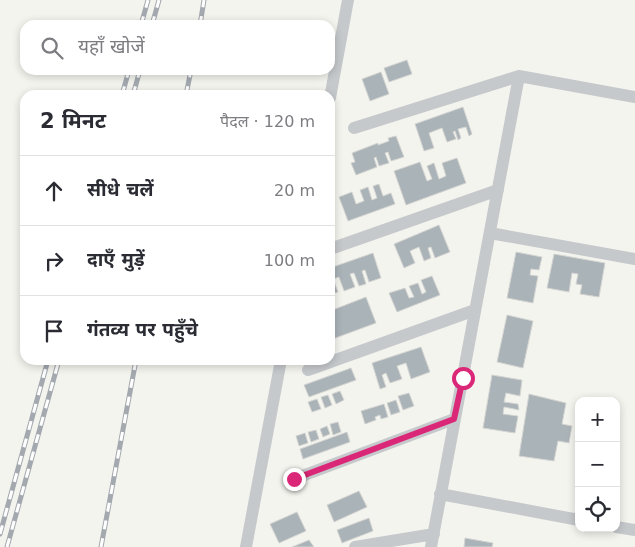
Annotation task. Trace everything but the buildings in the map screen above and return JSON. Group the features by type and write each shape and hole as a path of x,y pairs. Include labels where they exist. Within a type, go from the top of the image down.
{"street":[{"path":"335,71 348,0"},
{"path":"331,90 334,75"},
{"path":"354,128 519,76 635,97"},
{"path":"431,547 519,76"},
{"path":"335,247 498,190"},
{"path":"490,233 635,259"},
{"path":"335,360 475,310"},
{"path":"246,547 280,365"},
{"path":"308,370 322,365"},
{"path":"294,479 454,419"},
{"path":"440,494 575,519"},
{"path":"620,527 635,530"},
{"path":"356,547 434,534"}],"railway":[{"path":"142,20 148,0"},
{"path":"153,20 159,0"},
{"path":"201,20 204,0"},
{"path":"123,90 128,75"},
{"path":"134,90 139,75"},
{"path":"187,90 190,75"},
{"path":"0,534 47,365"},
{"path":"7,547 58,365"},
{"path":"101,547 135,365"}],"route":[{"path":"294,479 454,419 463,378"}]}
